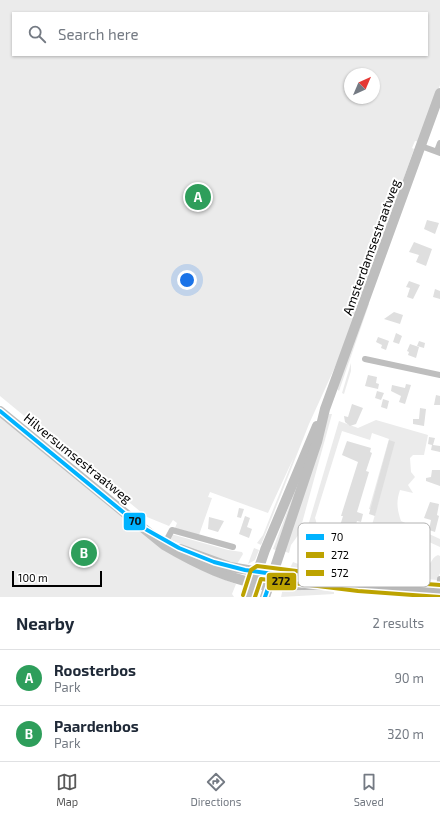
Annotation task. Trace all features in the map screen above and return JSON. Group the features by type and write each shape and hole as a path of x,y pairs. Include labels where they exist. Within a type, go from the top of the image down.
{"main road":[{"name":"Amsterdamsestraatweg","path":"265,597 317,442 325,409 440,94"},
{"name":"Amsterdamsestraatweg","path":"249,597 257,572 310,439 325,409"},
{"name":"Hilversumsestraatweg","path":"0,410 140,526 192,562 253,584 269,586"},
{"name":"Hilversumsestraatweg","path":"165,543 214,562 257,572 273,574"},
{"path":"273,574 298,577"},
{"path":"269,586 298,586"},
{"path":"394,587 439,591"}],"street":[{"path":"421,146 438,152 440,143"},
{"path":"365,360 440,375"},
{"path":"165,543 172,530 233,547"},
{"path":"439,591 440,579"}],"shaded area":[{"path":"0,0 440,0 440,85 420,142 415,141 412,148 414,149 345,345 309,424 261,545 257,543 263,535 294,457 268,513 210,492 208,497 212,498 199,535 175,528 177,523 173,520 169,526 147,517 0,396"},
{"path":"368,303 369,304 339,391 337,389"},
{"path":"351,363 351,371 344,394 342,393"},
{"path":"329,414 332,414 302,523 298,523 298,535 291,545 289,553 283,551"},
{"path":"0,415 148,535 215,576 236,584 232,594 234,597 0,597"},
{"path":"376,420 428,435 424,455 413,455 410,458 411,472 415,477 408,485 413,493 400,490 398,509 401,521 405,523 373,523 376,511 369,509 389,439 372,433 370,440 342,431 315,518 317,523 309,523 339,421 358,428"},
{"path":"302,472 278,551 273,549"},
{"path":"171,534 228,550 242,552 243,554 237,564 206,555 171,540 169,539"},
{"path":"430,534 440,539 440,547 430,542"},
{"path":"254,548 259,550 255,560 248,564"},
{"path":"438,555 440,556 440,573 437,580 430,579 430,563 434,557"},
{"path":"293,562 298,564 298,573 288,572"},
{"path":"283,588 308,588 334,592 334,594 281,597"}],"building":[{"path":"427,220 439,223 435,234 424,229"},
{"path":"414,242 432,249 426,266 416,262 419,255 409,252"},
{"path":"409,281 420,285 413,299 407,297 410,288 406,287"},
{"path":"435,289 440,291 440,299 433,297"},
{"path":"394,312 403,315 400,324 384,319"},
{"path":"396,333 402,336 399,344 393,342"},
{"path":"378,337 389,341 386,350 381,348 382,345 376,342"},
{"path":"419,341 425,343 424,348 417,346"},
{"path":"410,344 419,347 416,358 408,355 409,352 407,351"},
{"path":"368,375 377,377 376,383 379,384 378,389 365,386"},
{"path":"406,384 411,385 405,404 399,402 401,396 391,391 392,385 405,388"},
{"path":"377,391 384,393 381,400 375,398"},
{"path":"436,395 440,396 440,405 434,405"},
{"path":"383,399 389,401 387,409 381,407"},
{"path":"352,404 363,408 356,424 350,426 345,422 344,416 348,417"},
{"path":"420,408 426,409 424,426 413,424 413,419 419,419"},
{"path":"429,437 435,438 433,445 440,446 440,452 431,450 432,445 428,444"},
{"path":"389,440 395,442 375,516 369,514"},
{"path":"347,441 371,448 370,452 372,453 366,471 369,472 357,512 363,514 361,522 341,523 343,516 341,516 358,462 342,455"},
{"path":"432,470 440,470 440,486 426,481 426,478 431,477"},
{"path":"430,502 439,504 437,515 439,516 435,532 430,530 431,520 424,518"},
{"path":"239,508 244,509 241,518 237,517"},
{"path":"245,516 250,518 247,527 252,529 249,538 239,534"},
{"path":"209,517 224,521 218,532 208,529"}],"transit line":[{"name":"70","path":"0,411 140,526 179,548 214,562 245,570 273,574 265,597"},
{"name":"572","path":"243,595 251,570 257,566 298,571"},
{"name":"272","path":"255,597 261,579 298,584"},
{"name":"572","path":"430,584 440,585"},
{"name":"272","path":"326,587 440,597"}],"place":[{"name":"Roosterbos","path":"198,197"},
{"name":"Paardenbos","path":"84,553"}]}
